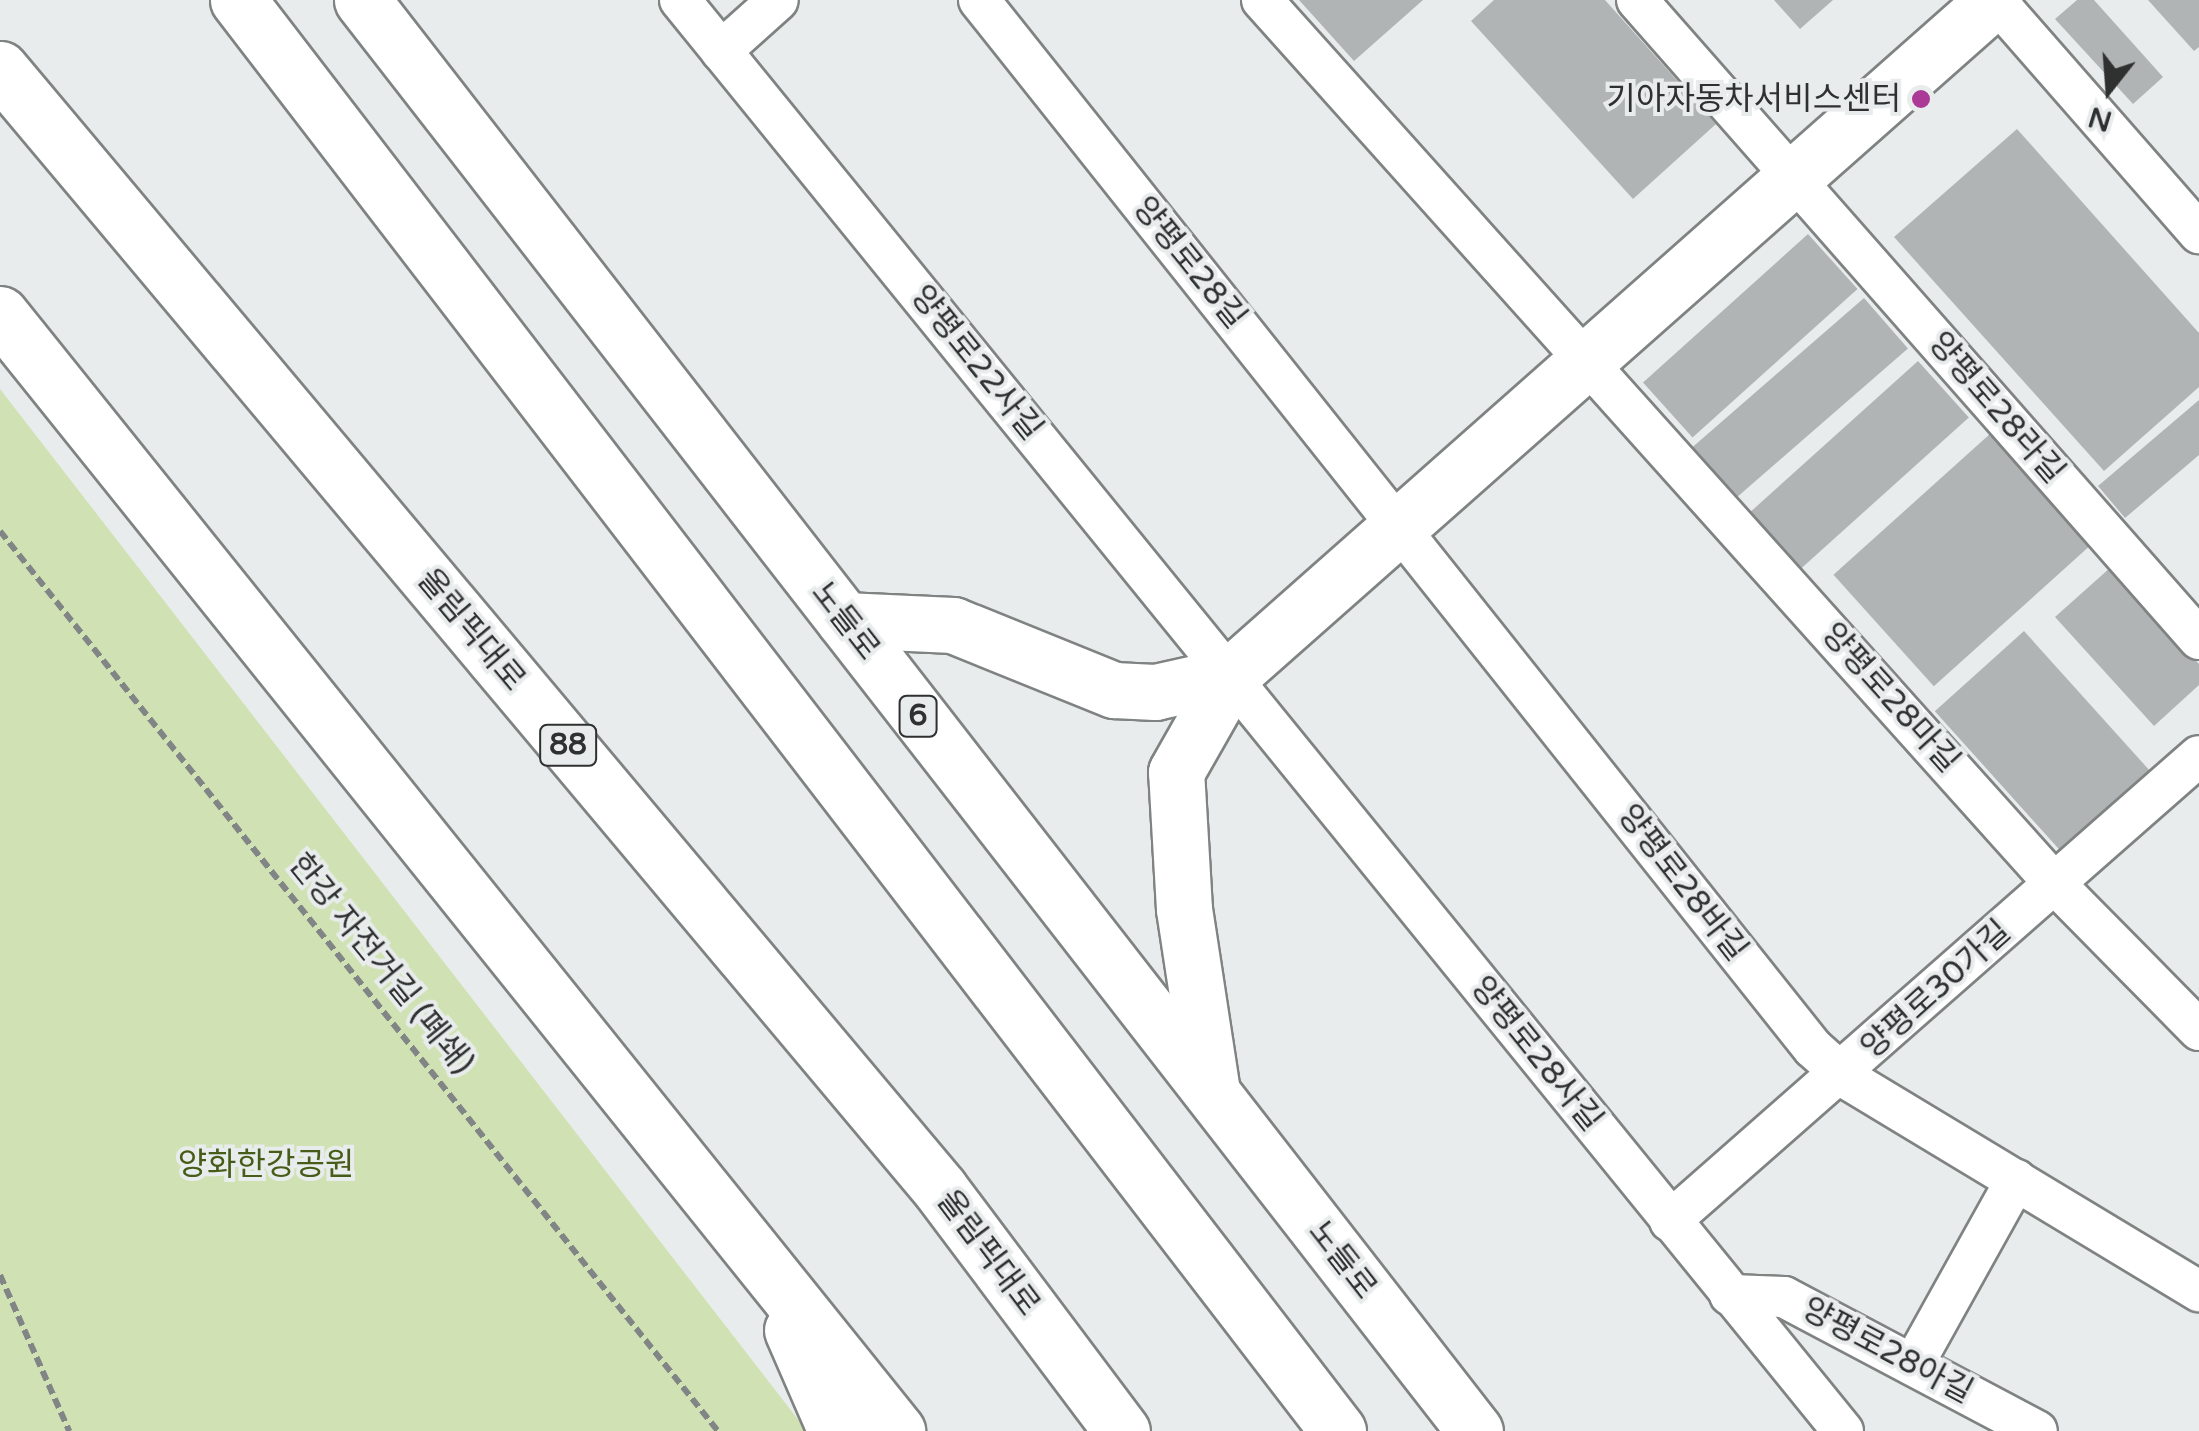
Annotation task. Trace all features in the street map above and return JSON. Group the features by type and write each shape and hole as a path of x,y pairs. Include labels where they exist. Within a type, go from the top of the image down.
{"main road":[{"path":"238,0 1338,1431"},
{"name":"노들로","path":"362,0 1475,1431"},
{"path":"1213,1094 1184,908 1176,772 1231,675 1994,0"},
{"name":"올림픽대로","path":"0,69 940,1189 1122,1431"},
{"path":"0,314 897,1431"},
{"path":"844,620 953,625 1114,690 1156,692 1231,675"},
{"path":"763,1264 836,1431"},
{"path":"1228,1288 1303,1431"}],"street":[{"name":"양평로22사길","path":"680,0 1231,675"},
{"path":"721,51 778,0"},
{"name":"양평로28길","path":"979,0 1400,527"},
{"path":"1262,0 1589,358"},
{"name":"양평로28라길","path":"1637,0 2199,638"},
{"path":"1994,0 2199,233"},
{"name":"양평로28마길","path":"1589,358 2055,884 2199,1030"},
{"name":"양평로28바길","path":"1400,527 1842,1074 2199,1291"},
{"name":"양평로28사길","path":"1231,675 1842,1431"},
{"name":"양평로30가길","path":"1670,1221 1842,1074 2199,756"},
{"path":"1913,1365 2016,1180"},
{"name":"양평로28아길","path":"1730,1295 1784,1297 2037,1431"}],"path":[{"name":"한강 자전거길 (폐쇄)","path":"0,531 718,1431"},
{"path":"0,1275 69,1431"}],"green space":[{"name":"양화한강공원","path":"0,389 807,1431 0,1431"}],"building":[{"path":"1299,0 1423,0 1354,61"},
{"path":"1494,0 1605,0 1716,124 1633,199 1471,21"},
{"path":"1774,0 1833,0 1800,29"},
{"path":"2077,0 2094,0 2163,77 2133,104 2055,19"},
{"path":"2148,0 2199,0 2199,47 2194,51"},
{"path":"2017,129 2199,333 2199,387 2104,471 1894,237"},
{"path":"1808,234 1858,289 1693,438 1643,383"},
{"path":"1864,298 1908,349 1733,501 1689,450"},
{"path":"1918,361 1969,417 1802,568 1751,512"},
{"path":"2199,400 2199,455 2125,518 2098,486"},
{"path":"1991,433 2091,544 1934,686 1833,575"},
{"path":"2111,567 2199,664 2199,685 2154,726 2055,617"},
{"path":"2024,631 2152,773 2063,853 1935,711"}],"place":[{"name":"기아자동차서비스센터","path":"1921,99"}]}
